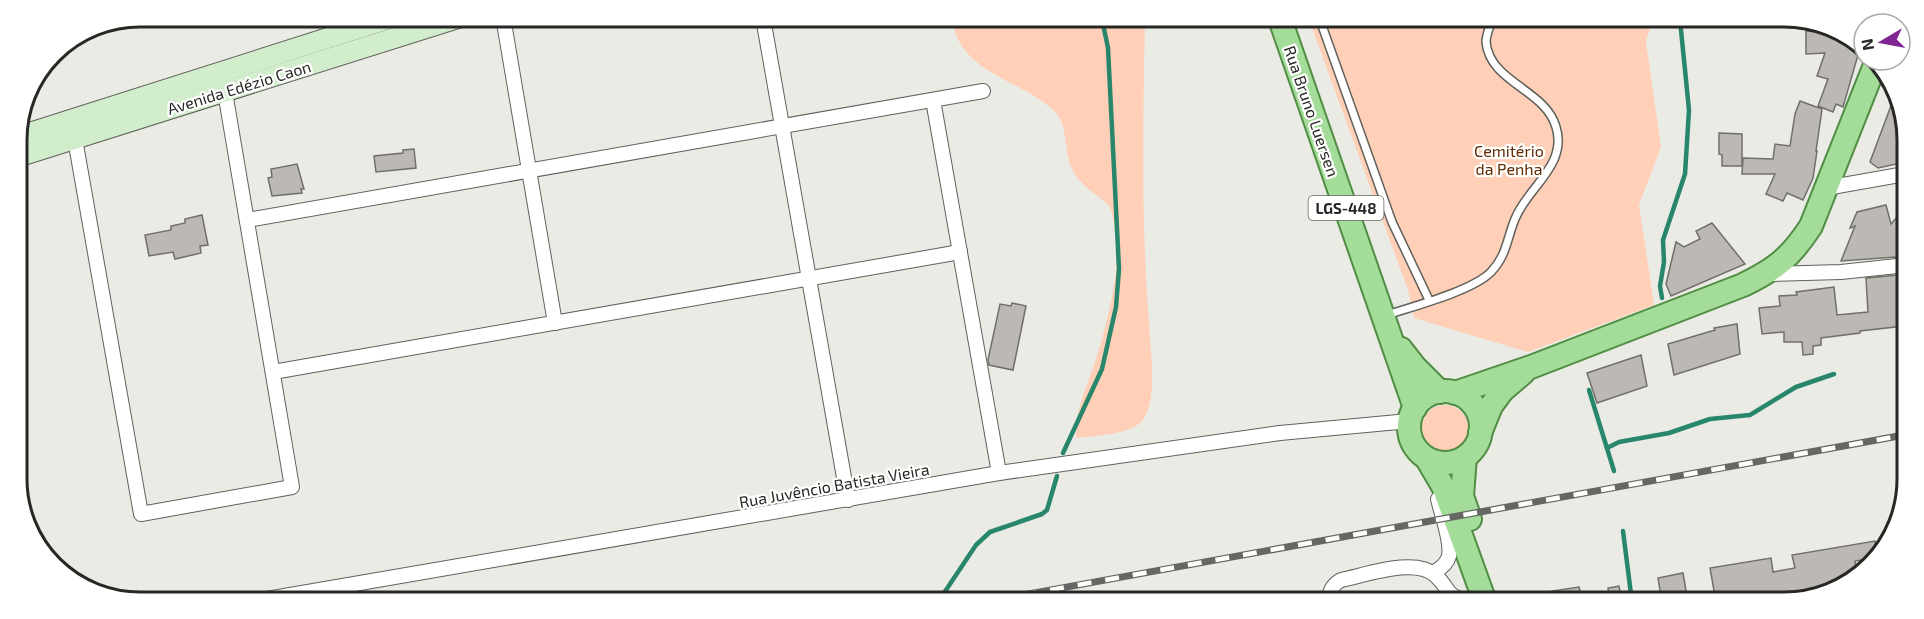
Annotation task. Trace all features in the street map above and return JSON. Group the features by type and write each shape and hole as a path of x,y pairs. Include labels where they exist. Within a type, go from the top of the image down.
{"main road":[{"name":"Avenida Edézio Caon","path":"27,134 363,27"},
{"name":"Avenida Edézio Caon","path":"27,154 225,92 411,27"},
{"name":"Rua Bruno Luersen","path":"1283,27 1392,339 1412,414"},
{"path":"1481,592 1444,488 1427,459 1412,443 1409,432 1412,414 1421,400 1531,366 1767,274 1786,260 1811,226 1872,72"},
{"name":"Rua Bruno Luersen","path":"1392,339 1415,367 1447,392"},
{"path":"1427,459 1446,464 1465,457 1472,451 1491,406 1502,391 1531,366"},
{"path":"1447,392 1472,404 1480,423 1480,433"},
{"path":"1465,457 1462,484 1464,506 1498,592"}],"street":[{"path":"505,27 555,323"},
{"path":"766,27 848,500"},
{"path":"247,220 983,91"},
{"path":"75,139 141,514 292,487 225,92"},
{"path":"933,100 999,473"},
{"path":"1826,188 1897,175"},
{"path":"273,372 960,252"},
{"path":"1767,274 1841,272 1897,266"},
{"name":"Rua Juvêncio Batista Vieira","path":"308,592 999,473 1412,414"},
{"path":"1427,459 1444,525 1449,556 1444,566 1433,573"},
{"path":"1330,592 1334,584 1341,580 1407,566 1422,567 1433,573 1449,592"}],"lane":[{"path":"1322,27 1392,222 1429,300"},
{"path":"1384,316 1472,285 1491,272 1508,247 1515,217 1550,167 1559,144 1556,126 1545,106 1505,75 1490,60 1486,40 1490,27"}],"green space":[{"path":"954,27 1145,27 1144,210 1152,390 1147,414 1141,422 1128,430 1076,438 1079,410 1103,337 1115,280 1117,245 1110,209 1079,180 1072,169 1060,118 1056,113 1042,101 980,65 967,53 957,38"},
{"name":"Cemitério da Penha","path":"1312,27 1650,27 1646,42 1661,147 1639,205 1654,305 1528,352 1414,318 1408,290"},
{"path":"1445,405 1461,412 1468,428 1461,444 1445,451 1429,444 1422,428 1429,412"}],"building":[{"path":"1806,31 1827,36 1852,49 1853,72 1843,107 1836,104 1833,112 1818,106 1828,79 1817,76 1825,53 1806,54"},
{"path":"1800,101 1822,109 1813,178 1803,200 1787,193 1783,201 1766,194 1775,174 1742,174 1743,158 1773,159 1775,144 1790,146 1795,114"},
{"path":"1891,105 1897,133 1897,164 1878,168 1870,162"},
{"path":"1719,133 1742,134 1742,166 1722,166 1722,155 1719,154"},
{"path":"414,149 416,168 376,172 374,156 403,153 403,150"},
{"path":"297,164 304,189 301,189 302,193 272,196 268,178 272,177 271,169"},
{"path":"1886,205 1891,224 1897,217 1897,258 1841,261 1855,226 1850,228 1857,212"},
{"path":"202,215 208,245 200,246 201,253 175,259 173,252 149,256 145,235 171,230 171,226 185,223 185,219"},
{"path":"1712,223 1745,264 1671,296 1666,284 1676,242 1684,247 1700,239 1696,231"},
{"path":"1897,275 1897,327 1821,338 1821,345 1813,346 1813,354 1803,355 1802,342 1784,342 1784,332 1762,334 1759,308 1780,306 1779,296 1797,295 1796,292 1834,287 1837,315 1868,312 1866,278"},
{"path":"1012,303 1026,306 1013,370 989,365 988,360 1000,304 1011,306"},
{"path":"1737,324 1740,354 1674,375 1668,344 1715,330 1714,328"},
{"path":"1641,355 1647,386 1597,403 1587,373"},
{"path":"1875,541 1876,545 1864,560 1855,561 1856,566 1853,569 1820,586 1791,592 1714,592 1710,568 1771,558 1773,572 1795,568 1792,555"},
{"path":"1683,573 1686,592 1660,592 1658,578"},
{"path":"1619,586 1620,592 1609,592 1608,588"},
{"path":"1579,587 1580,592 1552,592"}],"waterway":[{"path":"1063,453 1102,369 1116,307 1119,269 1108,48 1104,27"},
{"path":"1662,298 1660,286 1664,262 1663,240 1685,174 1689,110 1681,27"},
{"path":"1607,448 1619,442 1669,433 1710,419 1750,415 1796,387 1834,374"},
{"path":"1589,390 1614,471"},
{"path":"945,592 976,545 990,532 1042,514 1047,510 1057,476"},
{"path":"1623,531 1631,592"}],"railway":[{"path":"1039,592 1897,436"}]}
